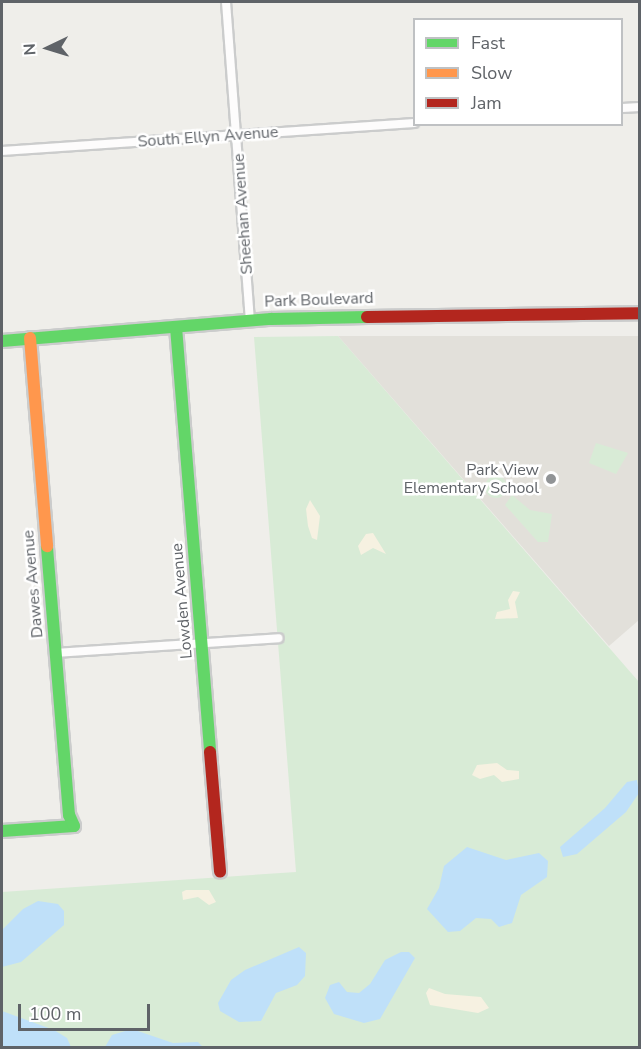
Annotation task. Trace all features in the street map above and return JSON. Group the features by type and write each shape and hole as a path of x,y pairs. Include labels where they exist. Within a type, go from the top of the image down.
{"street":[{"name":"Sheehan Avenue","path":"226,2 250,320"},
{"path":"623,108 639,107"},
{"name":"South Ellyn Avenue","path":"2,151 413,123"},
{"name":"Park Boulevard","path":"2,341 250,320 383,314 639,313"},
{"name":"Lowden Avenue","path":"176,327 220,872"},
{"name":"Dawes Avenue","path":"2,831 74,826 69,815 30,339"},
{"path":"55,653 278,638"}],"shaded area":[{"name":"Park View Elementary School","path":"338,336 639,336 639,620 609,646"}],"green space":[{"path":"338,336 639,682 639,1047 2,1048 2,892 296,872 254,337"},
{"path":"596,443 628,453 616,474 589,463"},
{"path":"496,476 504,479 507,487 504,495 496,498 488,495 485,487 488,479"},
{"path":"512,495 530,510 552,514 548,542 538,542 505,505"}],"sand":[{"path":"310,500 320,516 317,540 312,538 308,526 306,509"},
{"path":"373,533 386,554 373,548 361,555 358,546 366,534"},
{"path":"513,591 520,592 515,602 518,618 495,619 497,612 510,609 508,600"},
{"path":"497,763 507,770 519,771 519,779 502,782 494,775 480,779 472,775 477,765"},
{"path":"209,890 216,902 209,905 198,897 183,900 182,892"},
{"path":"429,988 445,994 481,997 489,1008 478,1013 430,1005 426,993"}],"water":[{"path":"637,780 639,793 626,812 577,854 563,857 560,847 605,808 627,782"},
{"path":"467,847 506,860 539,853 548,861 547,877 521,895 512,923 499,927 491,919 476,918 460,931 448,932 427,909 439,888 444,866"},
{"path":"38,901 58,904 64,911 64,925 21,962 2,967 2,930 23,909"},
{"path":"299,947 306,953 305,976 297,985 276,993 261,1021 239,1022 220,1011 218,1003 231,980 245,970"},
{"path":"401,952 409,952 415,958 380,1019 364,1023 334,1014 325,998 330,985 339,982 347,992 359,993 370,984 385,960"},
{"path":"2,1011 54,1030 67,1038 71,1047 2,1047"},
{"path":"132,1029 173,1043 198,1042 203,1047 105,1047 112,1035"}],"traffic: fast":[{"path":"2,341 271,319 367,317"},
{"path":"176,327 210,752"},
{"path":"2,831 74,826 69,815 47,546"}],"traffic: slow":[{"path":"30,338 47,546"}],"traffic: jam":[{"path":"367,317 640,313"},
{"path":"210,752 220,872"}],"place":[{"name":"Park View Elementary School","path":"551,479"}]}
